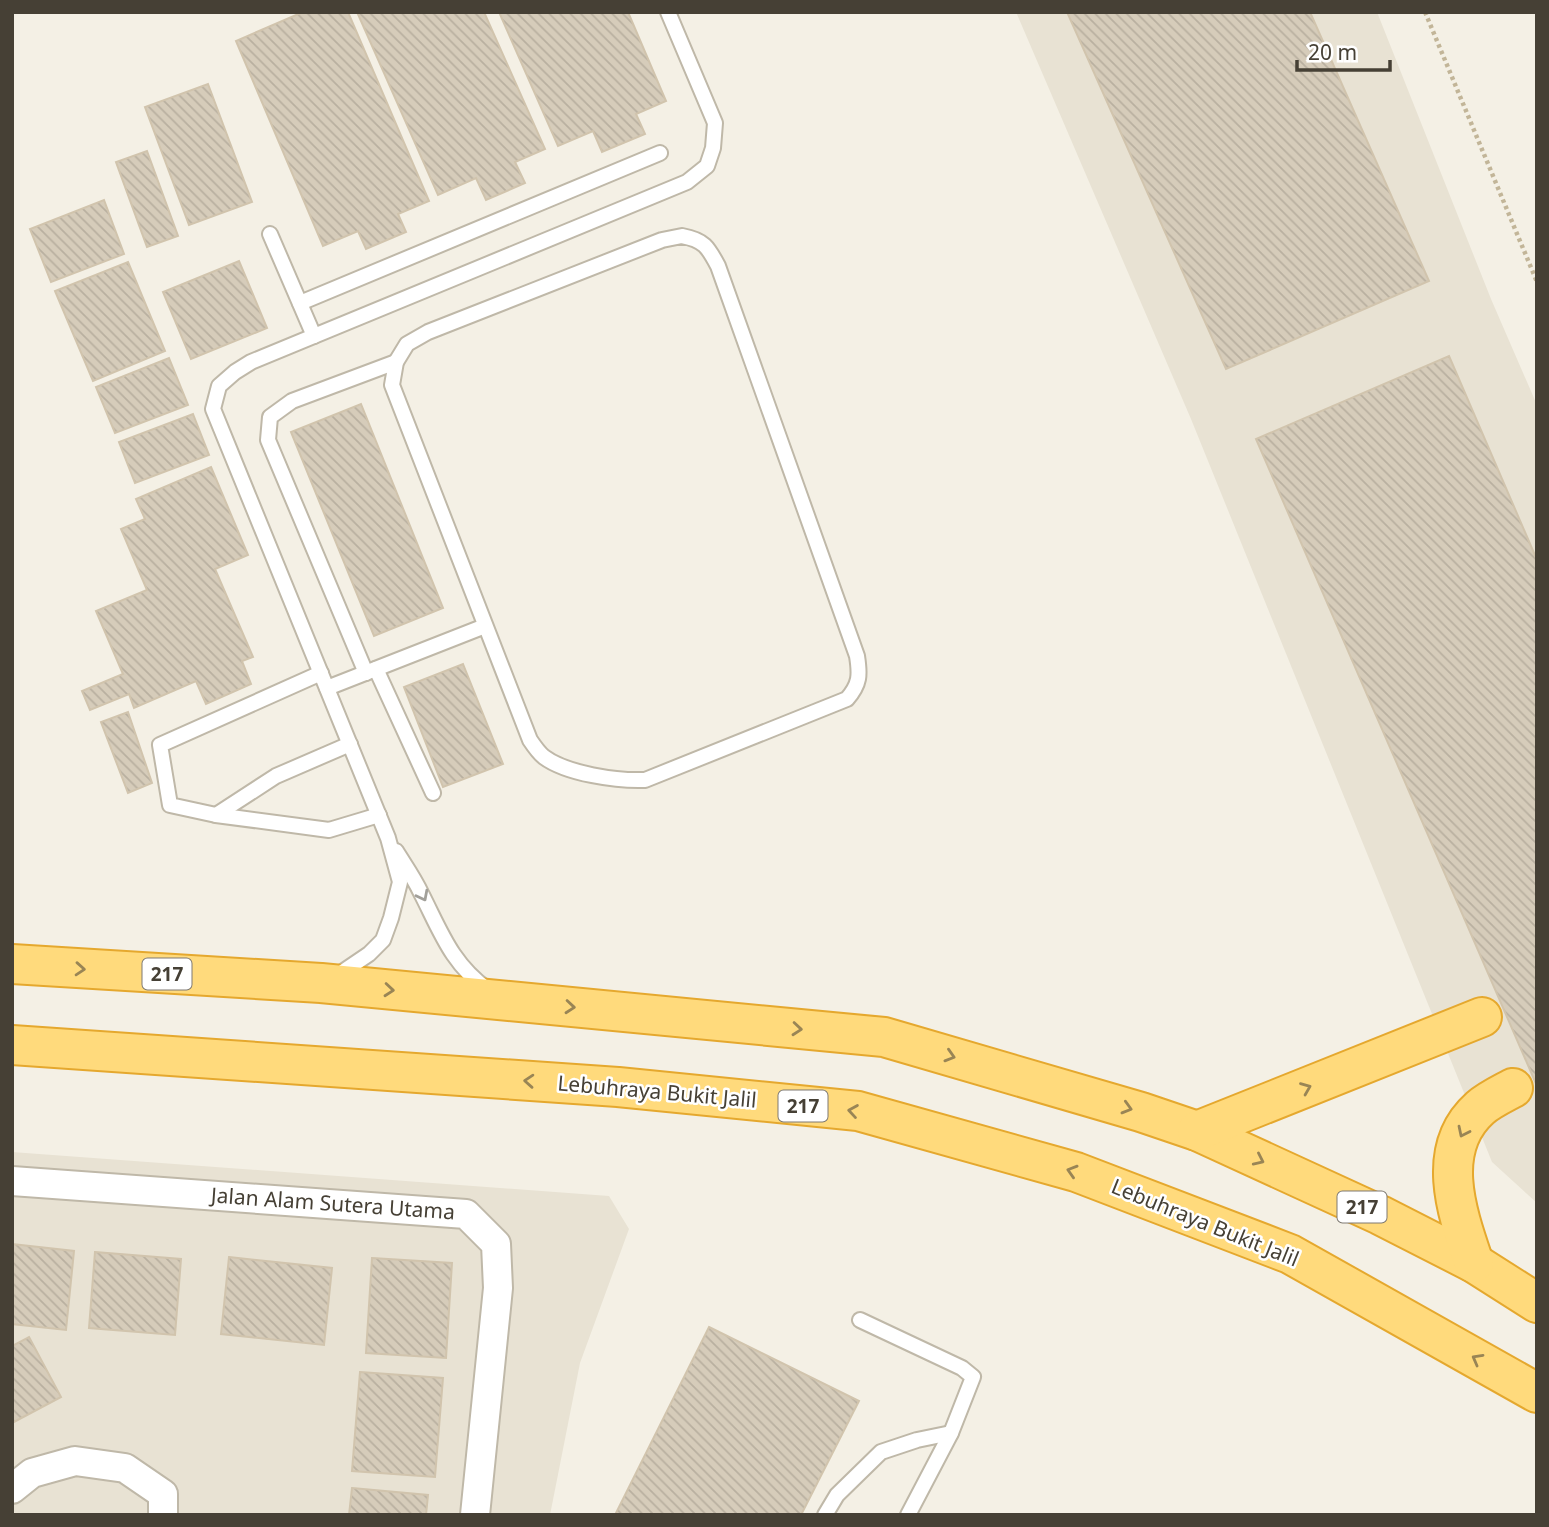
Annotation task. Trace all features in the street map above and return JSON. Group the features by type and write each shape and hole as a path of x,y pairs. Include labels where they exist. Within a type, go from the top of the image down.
{"highway":[{"name":"217","path":"12,964 321,984 884,1037 1142,1112 1197,1131 1380,1215 1474,1263 1537,1303"},
{"path":"1197,1131 1482,1017"},
{"name":"Lebuhraya Bukit Jalil","path":"12,1045 618,1087 858,1111 1076,1172 1290,1254 1537,1393"},
{"path":"1474,1263 1457,1213 1452,1167 1461,1130 1481,1107 1513,1088"}],"street":[{"name":"Jalan Alam Sutera Utama","path":"12,1181 466,1214 496,1244 498,1288 475,1515"},
{"path":"12,1489 32,1473 75,1461 125,1468 163,1494 163,1515"}],"lane":[{"path":"321,984 351,967 383,940 400,882 379,815 213,409 219,386 251,362 687,182 707,166 713,148 715,123 668,12"},
{"path":"300,303 660,153"},
{"path":"270,234 314,336"},
{"path":"682,236 698,239 709,248 718,266 857,656 857,688 847,699 645,780 622,780 561,767 542,756 530,740 392,385 396,362 407,344 428,332 662,240 682,236"},
{"path":"396,362 292,401 270,417 268,440 371,671 433,793"},
{"path":"327,688 485,625"},
{"path":"321,673 160,745 170,805 216,815 329,830 379,815"},
{"path":"216,815 276,776 350,744"},
{"path":"388,838 420,890 452,955 477,982 502,1000"},
{"path":"860,1320 962,1368 973,1377 951,1433 908,1515"},
{"path":"825,1515 837,1495 881,1452 917,1440 951,1433"}],"path":[{"path":"1424,12 1537,282"}],"shaded area":[{"path":"1016,12 1377,12 1491,299 1537,405 1537,1203 1492,1162 1191,419"},
{"path":"12,1152 609,1196 629,1229 580,1363 550,1515 12,1515"}],"building":[{"path":"303,12 348,12 429,201 398,214 406,232 366,249 358,231 323,246 236,41"},
{"path":"357,12 484,12 545,149 515,162 525,183 486,200 476,178 438,195"},
{"path":"499,12 628,12 666,101 636,114 645,134 602,152 593,131 558,146"},
{"path":"1067,12 1310,12 1429,281 1226,369"},
{"path":"208,84 252,202 189,225 145,107"},
{"path":"147,151 178,236 147,247 116,162"},
{"path":"104,200 124,254 51,282 30,229"},
{"path":"239,261 267,328 191,359 163,292"},
{"path":"128,262 165,351 93,381 55,291"},
{"path":"1449,356 1537,560 1537,1086 1256,439"},
{"path":"169,358 188,405 115,433 96,387"},
{"path":"361,404 443,608 374,636 291,432"},
{"path":"193,414 209,455 135,483 119,442"},
{"path":"211,467 248,555 215,569 253,657 242,661 251,684 206,704 196,681 134,708 129,694 90,710 82,691 123,674 96,611 147,590 121,529 145,519 136,499"},
{"path":"463,664 503,764 443,787 404,687"},
{"path":"128,712 152,783 128,793 101,722"},
{"path":"12,1244 74,1251 66,1330 12,1324"},
{"path":"95,1252 181,1259 175,1335 89,1328"},
{"path":"229,1257 332,1268 324,1345 221,1334"},
{"path":"372,1258 452,1263 446,1358 366,1353"},
{"path":"709,1327 859,1401 801,1515 615,1515"},
{"path":"29,1337 61,1397 12,1423 12,1346"},
{"path":"360,1372 443,1378 435,1477 352,1471"},
{"path":"352,1488 428,1495 426,1515 349,1515"}]}
